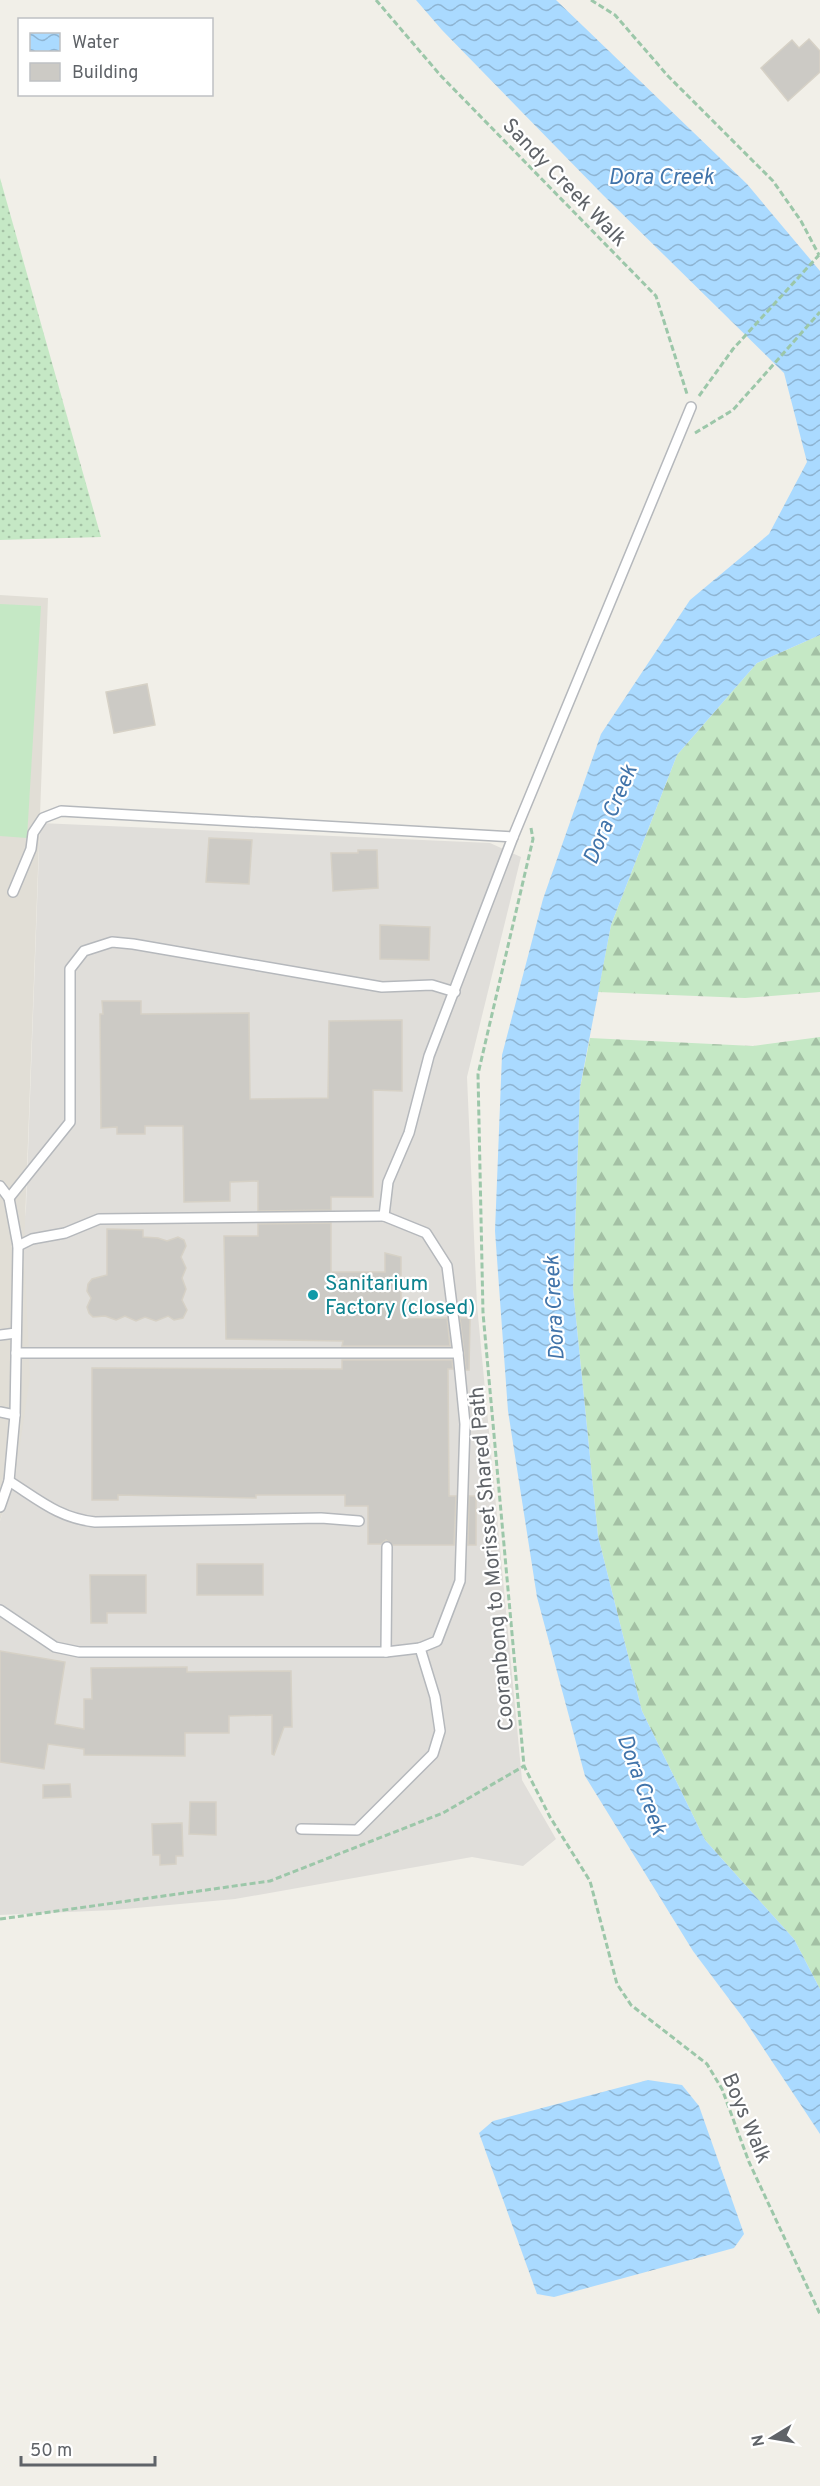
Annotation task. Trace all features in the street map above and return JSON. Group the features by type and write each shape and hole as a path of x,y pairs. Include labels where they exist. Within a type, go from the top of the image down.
{"lane":[{"path":"384,1216 388,1182 409,1133 429,1056 513,837 691,407"},
{"path":"13,892 30,849 33,833 43,818 61,811 513,837"},
{"path":"9,1197 70,1122 70,969 84,951 112,942 133,944 382,987 432,985 455,992"},
{"path":"0,1186 9,1197 18,1246 15,1415 9,1481 0,1507"},
{"path":"0,1610 56,1647 79,1652 386,1653 420,1648 437,1641 460,1581 465,1424 447,1266 426,1233 384,1216 99,1219 65,1233 32,1239 18,1246"},
{"path":"0,1335 16,1333"},
{"path":"16,1353 458,1353"},
{"path":"0,1412 15,1415"},
{"path":"9,1481 55,1511 73,1519 95,1522 321,1518 359,1521"},
{"path":"386,1653 387,1547"},
{"path":"302,1829 357,1830 433,1754 440,1731 435,1697 420,1648"}],"path":[{"name":"Sandy Creek Walk","path":"376,0 441,76 656,296 691,407"},
{"path":"591,0 615,15 668,76 773,181 801,221 820,255 733,349 691,407"},
{"path":"676,445 733,410 820,312"},
{"name":"Cooranbong to Morisset Shared Path","path":"524,1766 483,1313 478,1074 533,839 531,827"},
{"path":"0,1919 270,1881 443,1813 524,1766"},
{"name":"Boys Walk","path":"524,1766 550,1817 590,1881 617,1984 631,2005 707,2064 722,2089 749,2162 820,2314"}],"shaded area":[{"path":"0,595 48,598 24,1250 30,1377 16,1472 0,1521"},
{"path":"40,823 490,843 521,857 467,1077 477,1305 522,1780 556,1839 523,1866 472,1857 235,1899 114,1910 0,1915 0,1521 16,1472 28,1356 23,1234 26,1208"}],"green space":[{"path":"0,178 101,537 0,540"},
{"path":"0,604 41,606 27,838 0,836"},
{"path":"820,635 820,992 745,998 598,992 611,925 677,755 757,663"},
{"path":"820,1037 820,1989 794,1939 705,1840 642,1711 598,1536 573,1289 580,1088 590,1038 753,1046"}],"water":[{"name":"Dora Creek","path":"416,0 556,0 747,184 820,271 820,635 757,663 677,755 611,925 580,1088 573,1289 598,1536 642,1711 705,1840 794,1939 820,1989 820,2134 744,2019 693,1951 585,1776 537,1597 508,1411 495,1231 502,1055 543,899 601,734 690,600 769,534 807,462 784,373 603,195 442,30"},
{"path":"648,2080 682,2085 699,2106 744,2234 734,2248 554,2297 537,2294 479,2133 493,2121"}],"building":[{"path":"809,39 820,51 820,72 788,101 761,68 792,40 799,48"},
{"path":"147,684 155,725 114,733 106,692"},
{"path":"209,838 252,840 249,884 206,882"},
{"path":"358,850 377,850 378,888 333,891 331,853 358,853"},
{"path":"380,925 430,927 429,960 380,959"},
{"path":"102,1001 141,1001 141,1014 249,1013 250,1099 328,1098 329,1021 402,1020 402,1091 373,1090 373,1197 331,1197 331,1210 258,1211 258,1181 230,1182 230,1201 184,1202 183,1126 145,1126 145,1134 117,1134 117,1127 101,1128 100,1014 103,1014"},
{"path":"331,1223 331,1272 385,1272 385,1253 401,1257 401,1319 447,1318 450,1346 342,1346 343,1341 226,1339 224,1236 258,1236 258,1224"},
{"path":"107,1229 143,1230 143,1237 167,1241 178,1237 184,1240 186,1246 181,1257 186,1268 182,1278 186,1289 182,1300 187,1310 183,1318 174,1320 168,1316 156,1321 145,1317 136,1321 125,1316 116,1320 105,1316 93,1317 89,1313 87,1307 91,1298 87,1291 88,1284 92,1279 107,1275"},
{"path":"460,1318 470,1318 469,1370 466,1370"},
{"path":"342,1360 452,1360 453,1369 448,1369 449,1496 456,1496 454,1545 393,1545 386,1540 381,1544 368,1544 368,1506 345,1506 345,1495 256,1495 256,1498 118,1495 118,1500 92,1500 92,1368 342,1369"},
{"path":"469,1496 476,1496 476,1545 468,1545"},
{"path":"197,1564 263,1564 263,1595 197,1595"},
{"path":"90,1575 146,1575 146,1613 107,1613 107,1623 91,1623"},
{"path":"0,1651 65,1662 55,1724 84,1729 84,1699 92,1699 91,1668 187,1667 187,1672 291,1671 292,1727 284,1727 274,1755 272,1754 272,1715 229,1716 229,1733 185,1733 185,1756 84,1755 84,1749 48,1744 44,1769 0,1762"},
{"path":"70,1784 71,1797 43,1798 43,1785"},
{"path":"190,1802 216,1802 216,1835 189,1834"},
{"path":"182,1823 183,1856 176,1856 176,1864 160,1865 160,1855 153,1855 152,1824"}],"place":[{"name":"Sanitarium Factory (closed)","path":"313,1295"}]}
